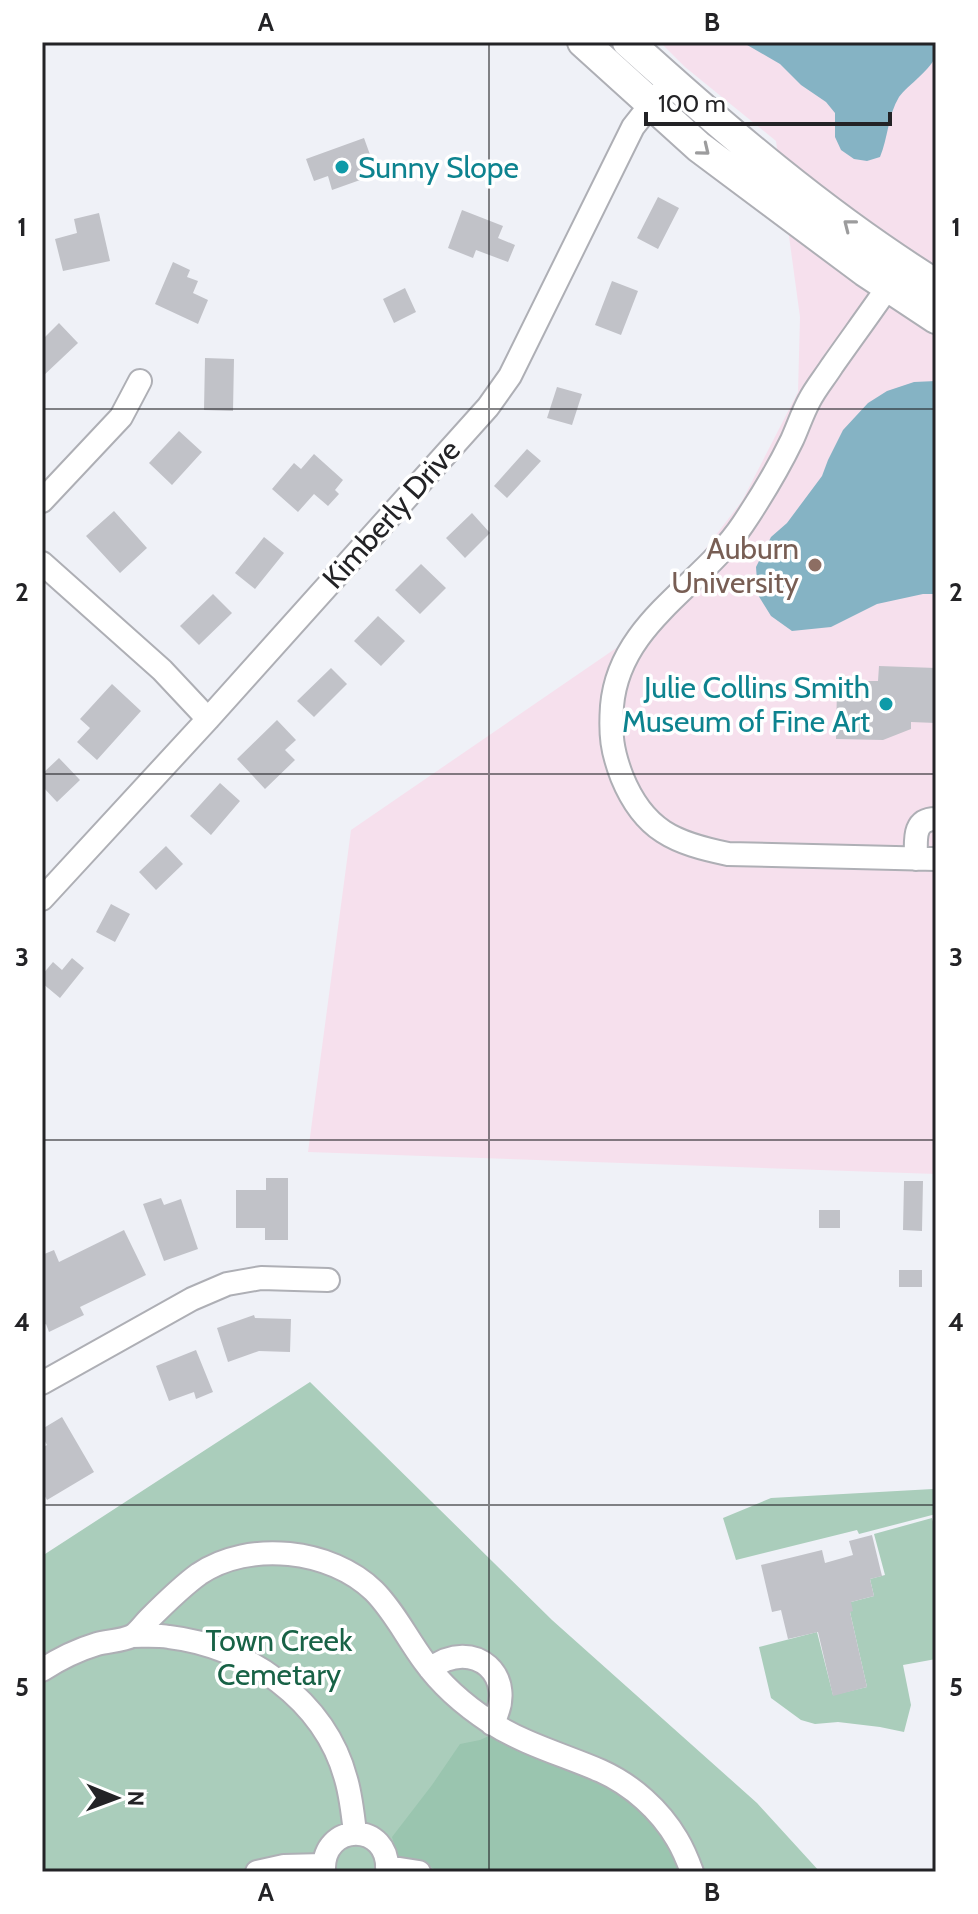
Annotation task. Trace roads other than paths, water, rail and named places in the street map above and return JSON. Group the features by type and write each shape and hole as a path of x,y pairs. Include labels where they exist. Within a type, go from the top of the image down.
{"main road":[{"path":"583,42 699,147 887,275 936,318"},
{"path":"628,42 778,170 886,254 887,275"},
{"path":"887,275 935,284"}],"street":[{"name":"Kimberly Drive","path":"42,899 488,407 510,376 633,127 670,80"},
{"path":"887,275 810,400 769,485 740,528 721,552 644,629 625,657 614,686 611,723 613,752 628,791 641,813 668,836 701,849 728,854 926,859 916,834 921,823 936,819"},
{"path":"42,501 121,417 140,381"},
{"path":"42,563 162,670 208,719"},
{"path":"42,1383 192,1299 227,1284 261,1278 328,1280"},
{"path":"132,1636 172,1596 201,1573 231,1559 283,1554 309,1557 335,1566 354,1575 375,1591 451,1694 492,1724 602,1772 642,1797 678,1839 692,1872"},
{"path":"42,1670 65,1655 132,1636 172,1637 206,1644 237,1656 273,1676 316,1719 332,1744 346,1777 355,1833"},
{"path":"430,1669 442,1660 455,1656 470,1656 483,1661 500,1684 500,1712 492,1724"},
{"path":"257,1872 284,1866 323,1869 327,1849 344,1835 355,1833 377,1841 386,1855 387,1870 419,1872"}],"water":[{"path":"742,42 936,42 936,52 930,66 899,97 880,157 867,161 854,159 841,150 835,137 835,113 826,102 801,85 780,64"},
{"path":"936,381 936,594 877,604 831,627 792,631 771,616 758,595 756,567 771,537 787,523 822,476 843,430 868,403 887,391 914,382"}],"place":[{"name":"Sunny Slope","path":"342,167"},
{"name":"Auburn University","path":"815,565"},
{"name":"Julie Collins Smith Museum of Fine Art","path":"886,704"}],"park label":[{"name":"Town Creek Cemetary","path":"279,1657"}]}
